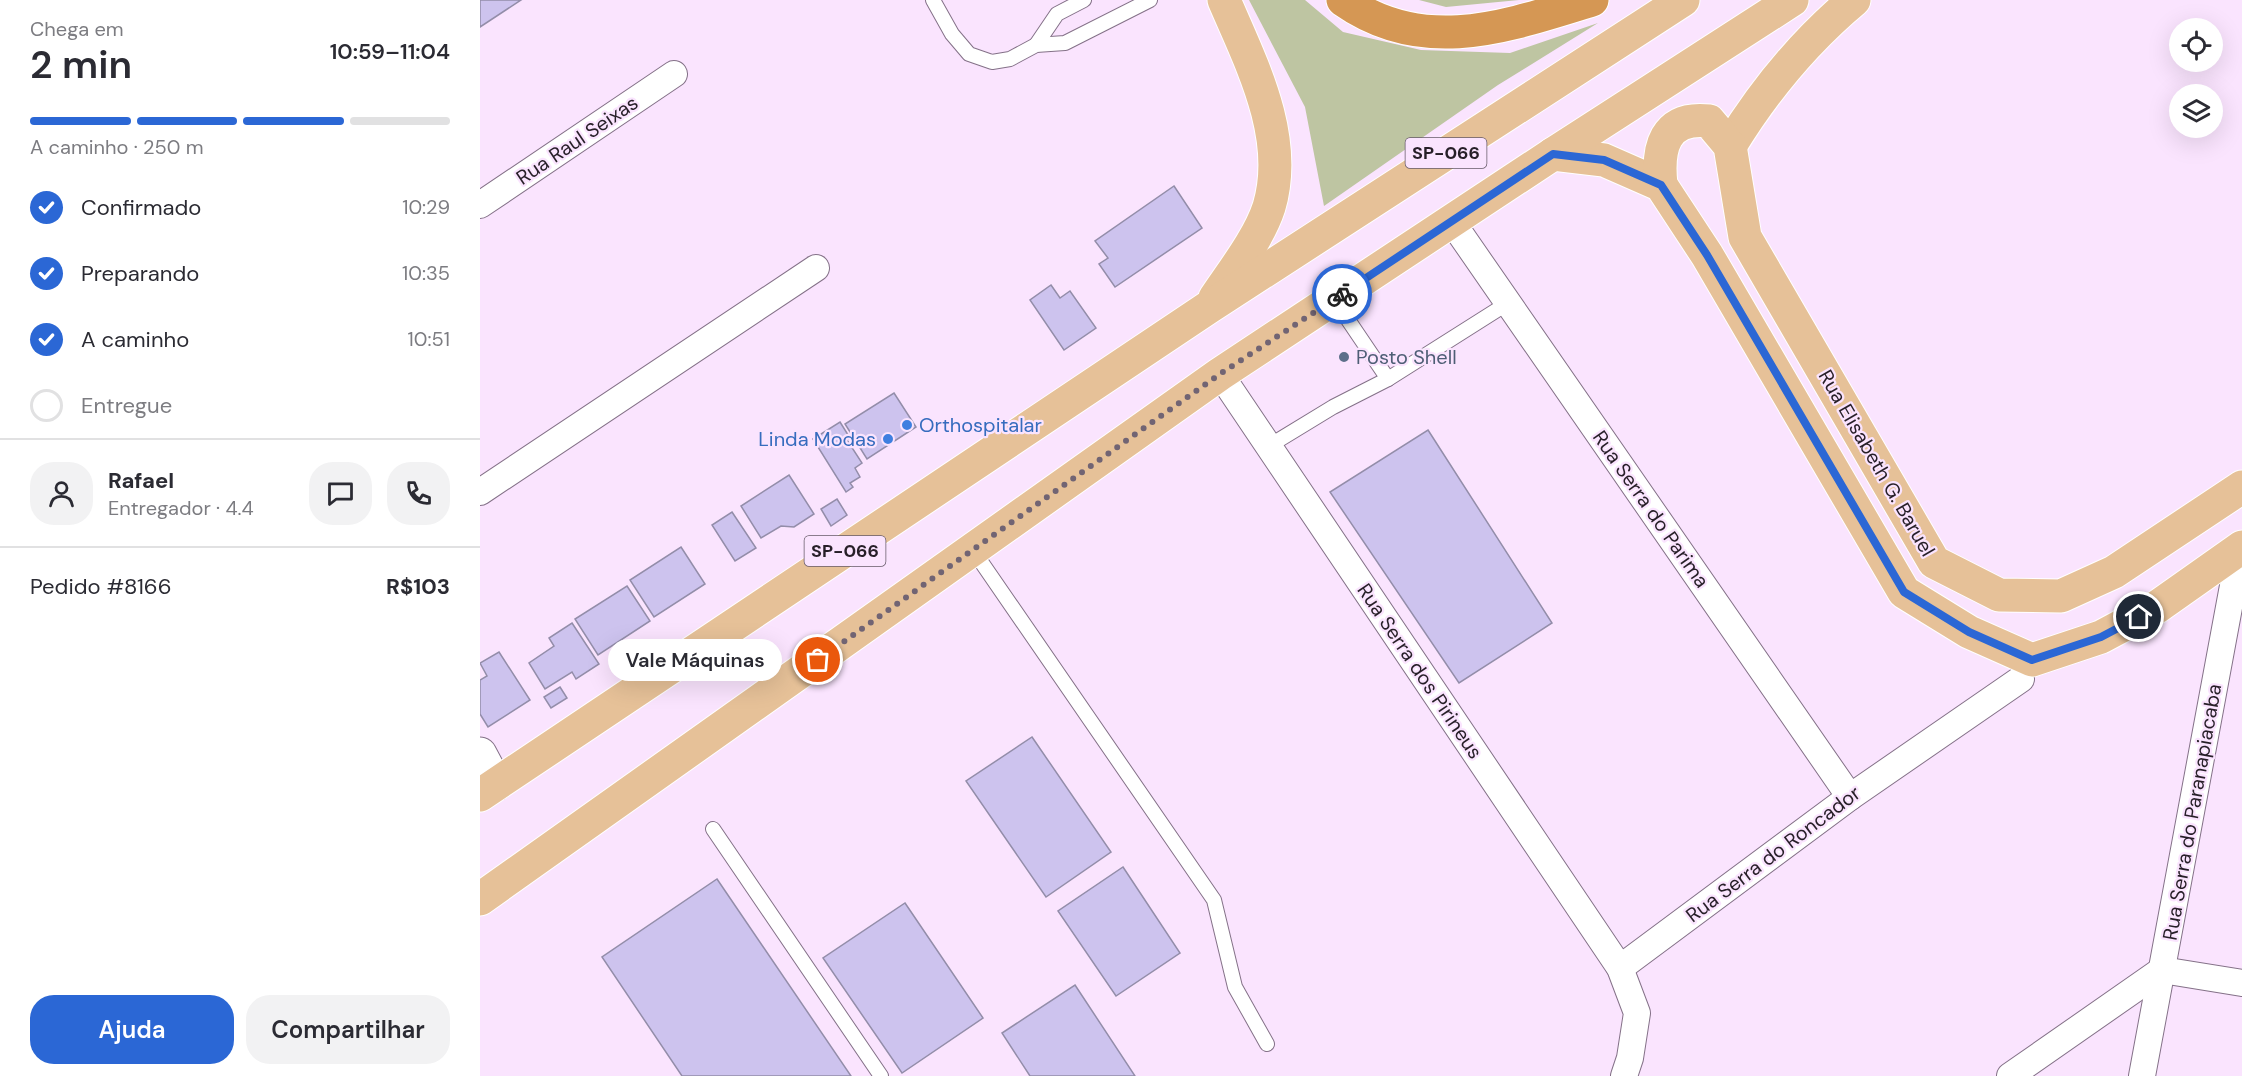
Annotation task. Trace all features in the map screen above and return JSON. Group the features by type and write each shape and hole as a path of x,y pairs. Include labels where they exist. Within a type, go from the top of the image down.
{"highway":[{"path":"1343,0 1356,9 1392,26 1430,33 1470,32 1512,25 1592,0"}],"main road":[{"name":"SP-066","path":"488,789 1209,307 1683,0"},
{"name":"SP-066","path":"480,899 1220,374 1553,154 1792,0"},
{"path":"1854,0 1825,24 1752,108 1730,146 1709,121 1693,119 1675,128 1665,139 1658,163 1661,185 1707,255 1904,592 1969,632 2032,660 2101,637 2157,607 2241,548"},
{"path":"1209,307 1252,241 1268,208 1276,173 1269,117 1247,54 1220,3"},
{"name":"Rua Elisabeth G. Baruel","path":"1730,146 1745,237 1934,562 1999,595 2061,596 2114,572 2242,488"},
{"path":"1553,154 1604,160 1661,185"}],"street":[{"name":"Rua Raul Seixas","path":"480,205 674,74"},
{"name":"Rua Serra do Parima","path":"1452,222 1850,796"},
{"path":"480,492 816,268"},
{"name":"Rua Serra dos Pirineus","path":"1220,374 1620,968"},
{"name":"Rua Serra do Paranapiacaba","path":"2142,1076 2241,548"},
{"name":"Rua Serra do Roncador","path":"1620,968 1850,796 2021,679"},
{"path":"480,754 488,789"},
{"path":"1620,968 1636,1013 1630,1058 1624,1076"},
{"path":"2010,1076 2162,970 2242,983"}],"lane":[{"path":"933,0 952,34 969,54 992,62 1010,59 1036,45 1065,43 1150,0"},
{"path":"1036,45 1057,14 1084,0"},
{"path":"1334,299 1388,379"},
{"path":"1269,446 1333,407 1388,379 1508,303"},
{"path":"972,550 1215,900 1235,987 1267,1044"},
{"path":"713,829 881,1076"}],"green space":[{"path":"1249,0 1305,0 1343,32 1421,50 1510,53 1598,23 1498,85 1324,206 1305,107"},
{"path":"1419,0 1519,0 1446,7"}],"building":[{"path":"480,0 521,0 480,27"},
{"path":"1174,186 1202,228 1115,287 1099,264 1108,258 1095,241"},
{"path":"1051,285 1060,298 1070,291 1096,328 1064,350 1030,300"},
{"path":"894,393 916,427 867,459 845,424"},
{"path":"840,422 850,438 847,440 862,463 855,468 860,477 850,483 853,487 846,492 813,439"},
{"path":"1428,430 1552,623 1459,683 1330,492"},
{"path":"789,475 814,514 794,527 781,526 761,538 741,506"},
{"path":"837,499 847,515 831,526 821,509"},
{"path":"732,512 756,548 735,561 712,525"},
{"path":"681,547 705,584 654,617 630,580"},
{"path":"627,586 650,621 598,655 575,619"},
{"path":"572,623 599,664 576,679 572,672 545,689 529,663 554,646 549,638"},
{"path":"499,652 530,700 488,727 480,714 480,680 487,676 480,663"},
{"path":"560,687 567,698 551,708 544,697"},
{"path":"1032,737 1111,852 1046,897 966,781"},
{"path":"1123,867 1180,953 1116,996 1058,911"},
{"path":"717,879 851,1076 682,1076 602,957"},
{"path":"905,903 983,1018 902,1073 823,958"},
{"path":"1075,985 1135,1076 1030,1076 1002,1033"}],"way so far":[{"path":"818,660 1220,374 1342,294"}],"place":[{"name":"Posto Shell","path":"1344,357"},
{"name":"Orthospitalar","path":"907,425"},
{"name":"Linda Modas","path":"888,439"},
{"name":"Vale Máquinas","path":"818,660"}],"route":[{"path":"1342,294 1553,154 1604,160 1661,185 1707,255 1904,592 1969,632 2032,660 2101,637 2139,617"}]}
